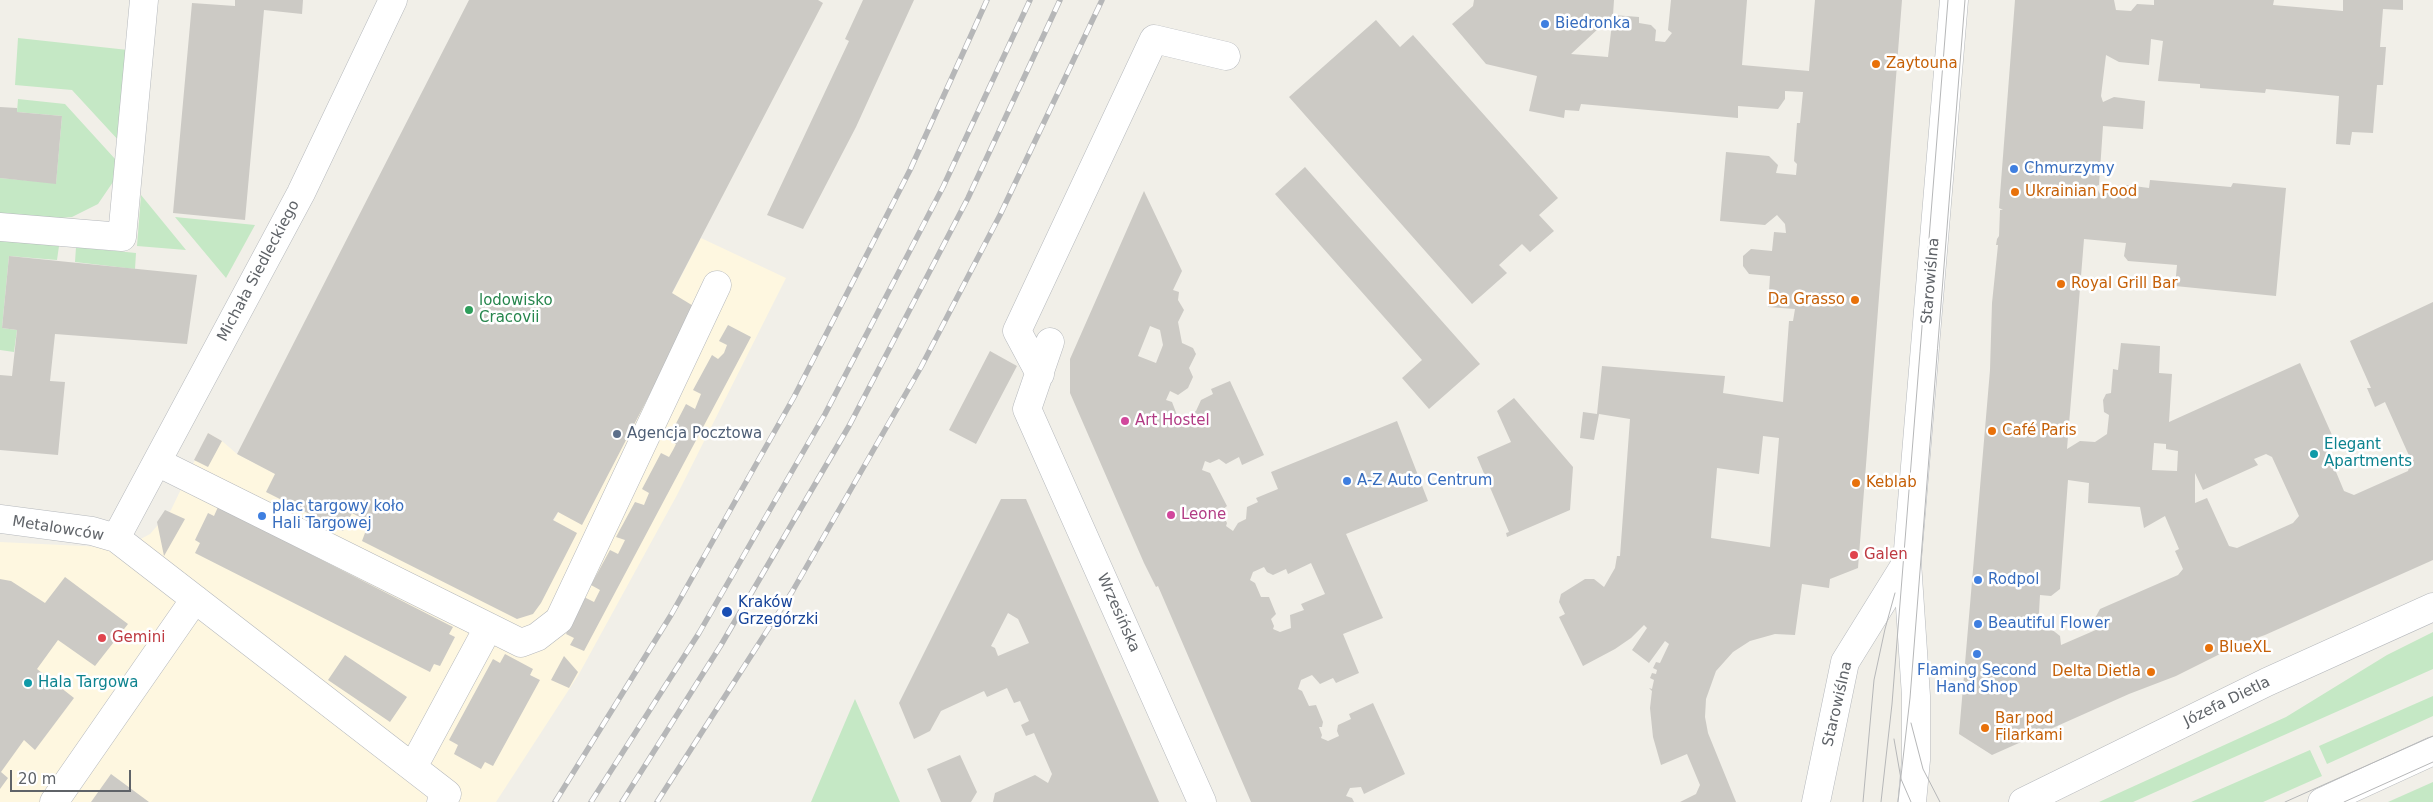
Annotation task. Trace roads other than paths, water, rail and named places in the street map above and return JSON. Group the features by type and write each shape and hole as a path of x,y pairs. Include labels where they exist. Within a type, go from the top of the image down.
{"street":[{"path":"0,227 122,237 144,0"},
{"name":"Michała Siedleckiego","path":"116,538 300,193 393,0"},
{"name":"Starowiślna","path":"1912,802 1916,760 1916,696 1907,562 1954,0"},
{"path":"1040,374 1017,331 1154,39 1226,56"},
{"path":"157,462 488,628 522,643 537,637 559,620 717,285"},
{"path":"1040,374 1050,342"},
{"name":"Wrzesińska","path":"1040,374 1027,409 1035,423 1202,802"},
{"name":"Metalowców","path":"0,520 92,531 116,538"},
{"path":"116,538 413,767 444,798"},
{"name":"Starowiślna","path":"1816,802 1845,662 1907,562"},
{"path":"54,802 195,599"},
{"name":"Józefa Dietla","path":"2023,802 2267,682 2433,606"},
{"path":"413,767 488,628"},
{"path":"2322,802 2433,751"}],"tram line":[{"path":"1881,802 1892,704 1948,0"},
{"path":"1898,802 1910,698 1965,0"},
{"path":"1863,802 1874,680 1895,593"},
{"path":"1911,723 1923,769 1940,802"},
{"path":"2285,802 2433,736"},
{"path":"1894,739 1901,779 1911,802"},
{"path":"2344,802 2433,762"}],"railway":[{"path":"555,802 671,615 794,397 910,170 987,0"},
{"path":"591,802 699,633 825,414 943,187 1030,0"},
{"path":"622,802 721,645 849,426 968,198 1060,0"},
{"path":"657,802 792,592 921,367 1000,215 1102,0"}],"place":[{"name":"Biedronka","path":"1545,24"},
{"name":"Zaytouna","path":"1876,64"},
{"name":"Chmurzymy","path":"2014,169"},
{"name":"Ukrainian Food","path":"2015,192"},
{"name":"Royal Grill Bar","path":"2061,284"},
{"name":"Da Grasso","path":"1855,300"},
{"name":"lodowisko Cracovii","path":"469,310"},
{"name":"Art Hostel","path":"1125,421"},
{"name":"Café Paris","path":"1992,431"},
{"name":"Agencja Pocztowa","path":"617,434"},
{"name":"Elegant Apartments","path":"2314,454"},
{"name":"A-Z Auto Centrum","path":"1347,481"},
{"name":"Keblab","path":"1856,483"},
{"name":"Leone","path":"1171,515"},
{"name":"plac targowy koło Hali Targowej","path":"262,516"},
{"name":"Galen","path":"1854,555"},
{"name":"Rodpol","path":"1978,580"},
{"name":"Kraków Grzegórzki","path":"727,612"},
{"name":"Beautiful Flower","path":"1978,624"},
{"name":"Gemini","path":"102,638"},
{"name":"BlueXL","path":"2209,648"},
{"name":"Flaming Second Hand Shop","path":"1977,654"},
{"name":"Delta Dietla","path":"2151,672"},
{"name":"Hala Targowa","path":"28,683"},
{"name":"Bar pod Filarkami","path":"1985,728"}]}
